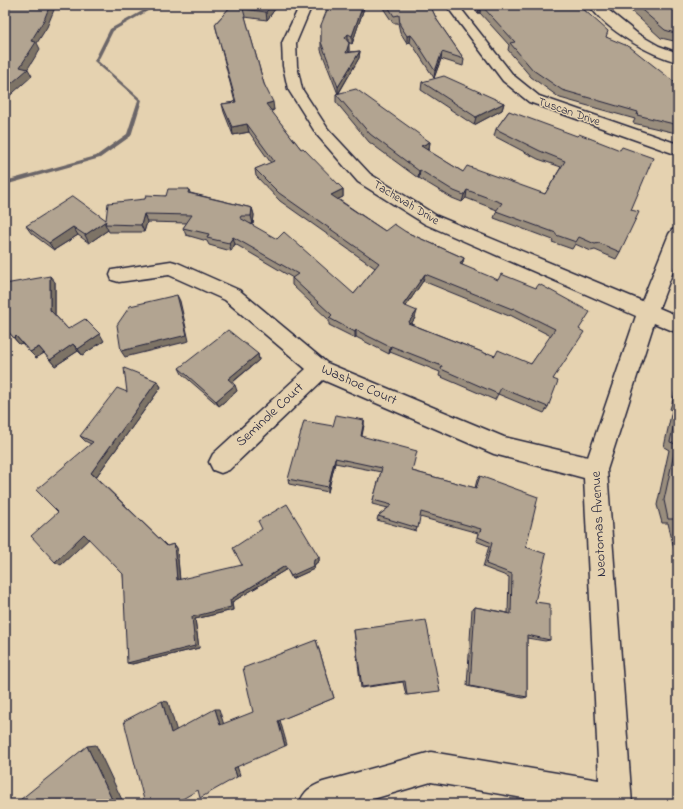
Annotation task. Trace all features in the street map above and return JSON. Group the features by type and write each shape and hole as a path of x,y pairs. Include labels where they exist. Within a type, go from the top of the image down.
{"street":[{"name":"Tachevah Drive","path":"306,5 289,43 290,66 295,89 322,132 364,178 431,220 678,325"},
{"name":"Tuscan Drive","path":"452,5 508,78 534,100 678,150"},
{"path":"595,5 630,36 678,58"},
{"name":"Neotomas Avenue","path":"616,801 594,470 647,313 678,234"},
{"name":"Washoe Court","path":"119,275 171,268 232,295 320,369 502,446 594,470"},
{"name":"Seminole Court","path":"221,462 320,369"},
{"path":"315,804 323,798 431,767 616,801"}],"building":[{"path":"11,5 50,5 44,20 31,41 36,42 20,67 28,69 5,89 5,17"},
{"path":"232,5 272,5 266,12 243,9 264,84 273,102 266,104 301,149 303,148 343,189 331,195 385,231 394,224 406,232 464,258 460,264 498,280 501,274 536,288 539,284 590,312 579,329 584,332 553,379 558,381 548,407 501,388 498,394 441,369 442,366 391,346 390,347 356,330 355,332 329,318 332,315 292,278 298,274 233,237 229,243 207,238 209,234 183,228 192,215 144,214 141,225 105,224 106,221 85,235 73,227 49,243 26,226 73,196 106,220 108,203 145,199 146,195 166,196 168,189 189,189 188,193 252,208 251,216 241,216 240,218 277,239 284,232 354,294 379,263 279,193 255,169 274,161 247,124 232,127 222,104 236,102 215,24","holes":["425,274 512,309 513,308 555,329 531,364 498,350 495,356 488,353 487,354 408,323 417,311 403,305"]},
{"path":"329,5 363,5 352,36 348,34 345,38 349,43 346,53 360,51 338,87 321,42 321,25"},
{"path":"387,5 430,5 437,20 464,59 442,52 435,71 411,35 407,36 400,25 399,15 394,16"},
{"path":"481,5 581,5 584,8 582,8 608,31 606,37 630,47 678,85 678,125 637,115 638,112 562,90 533,70 510,43 515,42"},
{"path":"636,5 678,5 678,34 665,30"},
{"path":"444,76 504,103 476,117 422,82"},
{"path":"356,89 430,142 421,146 463,172 467,166 545,194 565,161 540,151 496,129 509,111 577,136 579,134 620,150 622,147 653,158 631,210 639,212 620,252 599,243 595,244 579,237 576,242 496,211 502,203 467,190 464,195 454,191 420,170 419,171 370,134 336,94"},
{"path":"50,276 50,310 68,329 85,319 100,334 78,349 73,344 50,360 39,347 30,352 16,336 14,338 5,328 5,284"},
{"path":"177,295 187,335 121,351 117,325 130,306"},
{"path":"228,330 258,354 228,379 235,385 216,401 179,368"},
{"path":"124,368 157,381 91,473 167,546 174,544 177,580 242,565 233,548 262,529 258,521 287,504 319,557 314,560 313,566 291,576 285,566 230,600 231,607 192,617 195,646 127,663 123,574 84,534 55,562 31,536 58,512 36,490 93,442 80,436 117,388 127,392"},
{"path":"678,405 678,533 675,519 668,519 664,500 676,444 670,442"},
{"path":"336,415 364,420 361,436 417,451 412,471 476,488 480,476 538,497 526,547 546,554 535,602 550,604 550,640 527,635 527,697 470,686 475,607 511,614 512,574 486,564 492,543 478,537 481,529 421,512 418,528 378,516 392,505 373,500 382,468 335,458 328,487 288,479 304,421 333,426"},
{"path":"426,620 440,691 407,695 405,681 362,687 354,630"},
{"path":"316,640 334,698 278,721 285,746 234,768 237,777 200,798 198,790 174,804 145,804 124,721 162,701 171,733 215,709 220,725 253,712 243,668"},
{"path":"87,746 114,804 15,804"}],"waterway":[{"path":"5,183 98,157 129,135 140,100 96,61 111,30 156,5"}]}
